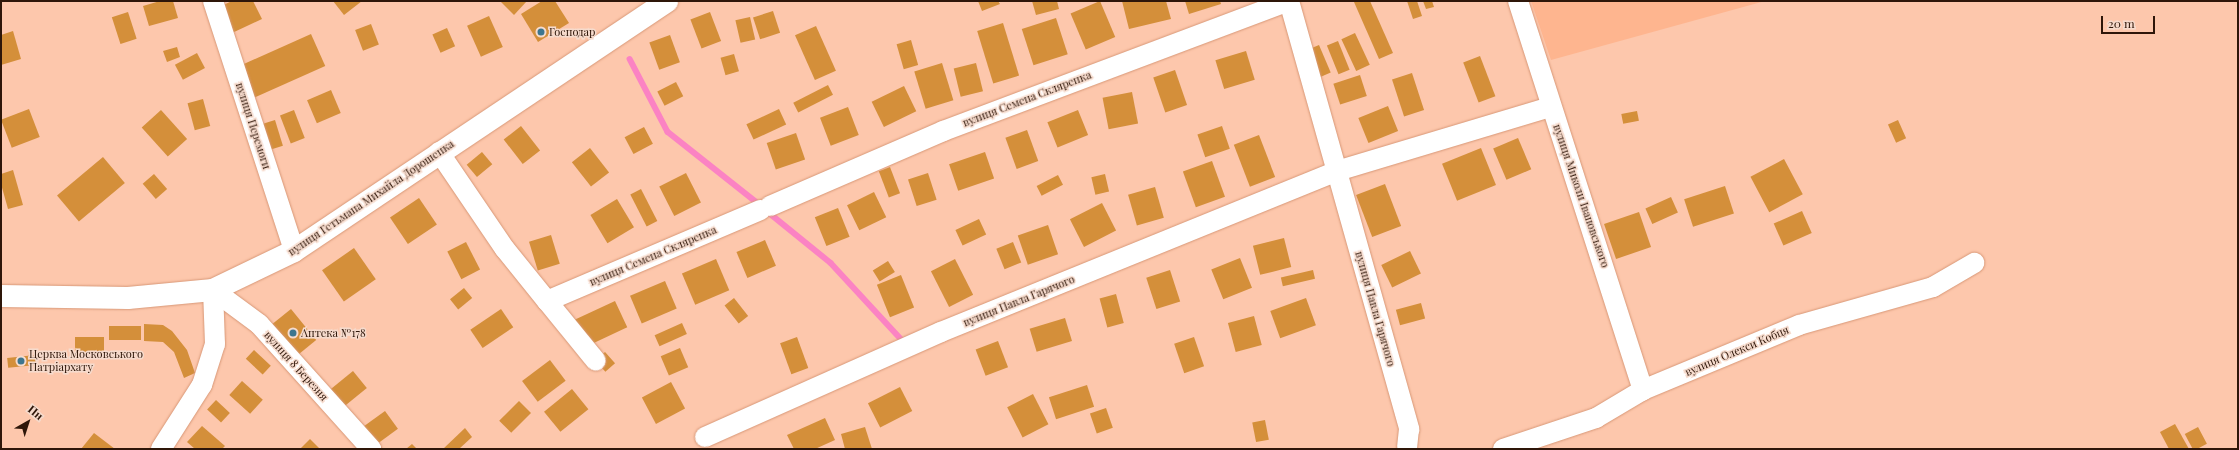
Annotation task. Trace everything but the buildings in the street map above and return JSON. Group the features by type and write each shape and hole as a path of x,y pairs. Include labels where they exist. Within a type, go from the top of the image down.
{"street":[{"name":"вулиця Перемоги","path":"213,1 294,251"},
{"name":"вулиця Гетьмана Михайла Дорошенка","path":"213,290 294,251 439,152 667,1"},
{"name":"вулиця Павла Гарячого","path":"1288,1 1409,429 1406,448"},
{"name":"вулиця Семена Скляренка","path":"547,301 943,131 1288,1"},
{"name":"вулиця Миколи Івановського","path":"1518,1 1551,107 1615,297 1643,390"},
{"name":"вулиця Павла Гарячого","path":"705,437 941,332 1337,171 1551,107"},
{"path":"439,152 505,249 596,361"},
{"name":"вулиця Олекси Кобця","path":"1503,449 1596,418 1643,390 1799,325 1932,287 1974,263"},
{"path":"2,294 128,298 213,290 215,344 202,385 161,449"},
{"name":"вулиця 8 Березня","path":"213,290 259,324 371,449"}],"shaded area":[{"path":"1531,1 1765,1 1551,60"}],"waterway":[{"path":"630,59 668,132 760,205"},
{"path":"768,212 831,263 902,340"}],"place":[{"name":"Господар","path":"541,32"},
{"name":"Аптека №178","path":"293,333"},
{"name":"Церква Московського Патріархату","path":"21,361"}]}
